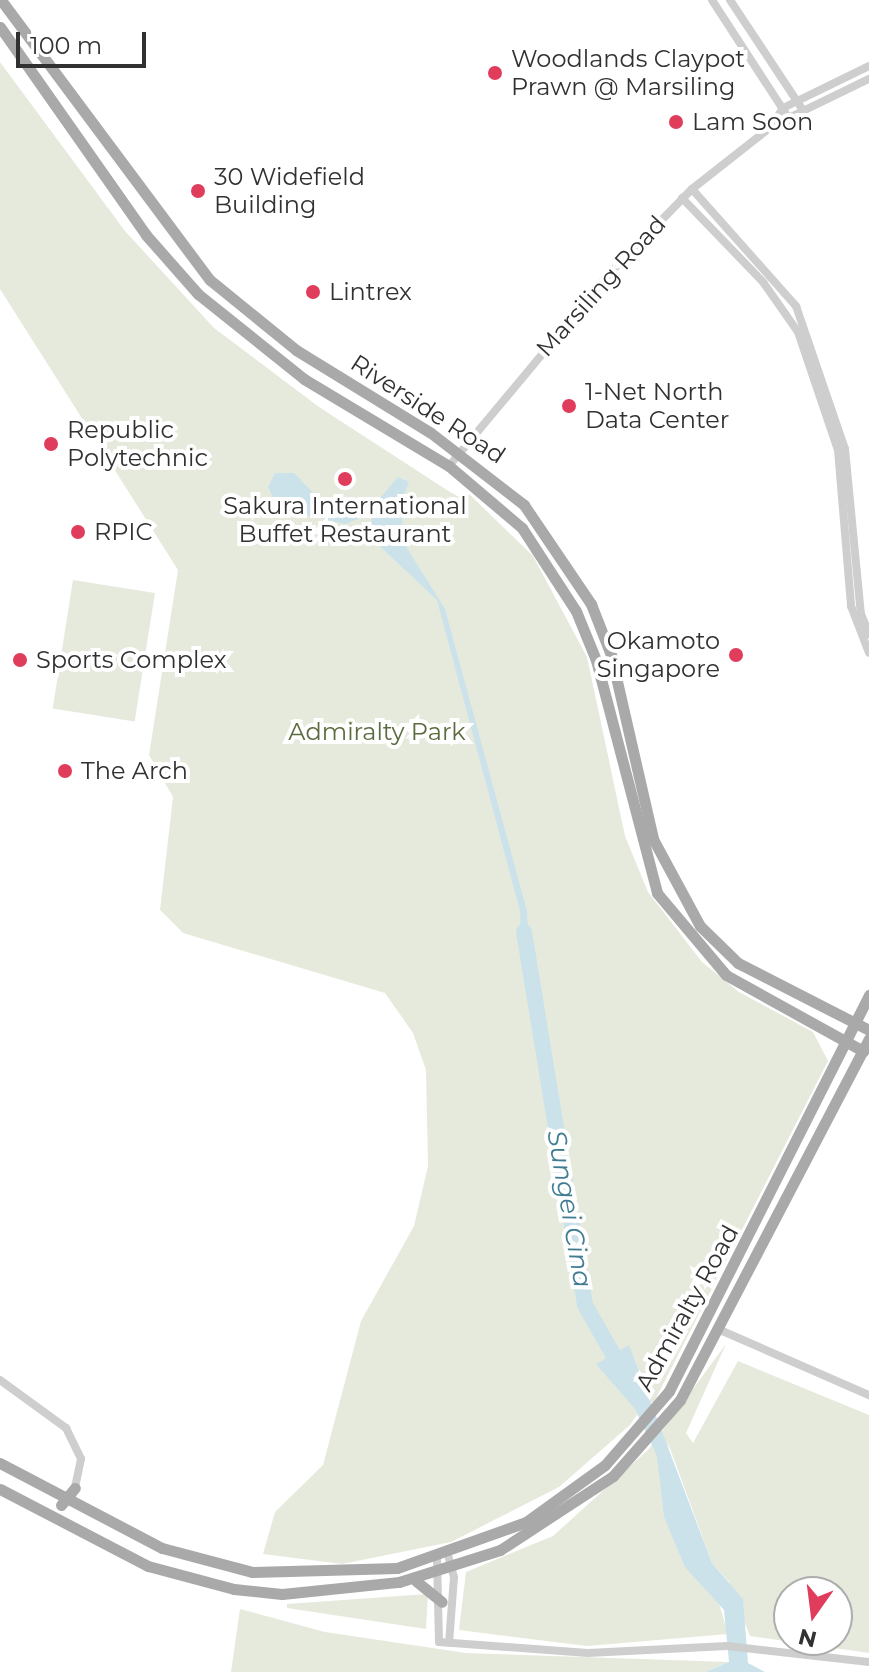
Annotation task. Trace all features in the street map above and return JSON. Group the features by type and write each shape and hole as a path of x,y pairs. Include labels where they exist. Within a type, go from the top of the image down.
{"main road":[{"name":"Riverside Road","path":"5,3 210,280 319,366 460,453 524,505 591,604 611,655 653,839 700,926 738,963 869,1030"},
{"name":"Riverside Road","path":"1,29 138,225 198,294 304,379 449,466 522,528 576,611 602,682 657,893 726,975 863,1051"},
{"name":"Admiralty Road","path":"0,1463 87,1512 162,1548 252,1572 364,1573 442,1557 554,1504 641,1429 708,1326 869,995"},
{"name":"Admiralty Road","path":"0,1489 48,1511 148,1566 234,1589 333,1592 413,1580 447,1571 554,1520 647,1442 662,1424 720,1330 869,1038"},
{"path":"48,1511 68,1502 75,1488"},
{"path":"75,1488 87,1512"},
{"path":"68,1502 74,1525"},
{"path":"413,1580 442,1602"}],"street":[{"path":"712,0 790,120"},
{"path":"730,0 804,112"},
{"path":"783,108 869,66"},
{"name":"Marsiling Road","path":"449,466 599,284 682,198 772,126 790,120 869,79"},
{"name":"Marsiling Road","path":"772,126 783,108"},
{"path":"692,189 796,306 845,449 851,570 869,634"},
{"path":"682,198 763,282 798,332 838,450 851,570 869,653"},
{"path":"720,1330 869,1395"},
{"path":"0,1380 66,1428 81,1459 75,1488"},
{"path":"442,1557 447,1571 444,1642"},
{"path":"444,1642 442,1602 447,1571"},
{"path":"444,1642 634,1654 727,1646 751,1647 869,1662"}],"green space":[{"name":"Admiralty Park","path":"0,62 125,231 214,328 319,407 450,492 465,500 469,494 533,556 587,657 625,836 648,892 702,962 739,992 813,1032 828,1061 653,1404 648,1399 630,1425 559,1487 451,1542 342,1564 263,1554 275,1512 323,1465 361,1321 414,1226 428,1166 426,1070 413,1033 385,993 183,933 160,910 173,797 149,755 178,570 0,289"},
{"path":"73,580 155,593 135,721 53,708"},
{"path":"726,1344 686,1433 693,1443 738,1361 869,1415 869,1653 853,1651 853,1576 773,1576 773,1639 750,1636 729,1582 712,1563 668,1443 680,1552 718,1600 728,1634 587,1646 459,1630 466,1572 553,1536 648,1450"},
{"path":"428,1594 426,1629 287,1608 287,1604"},
{"path":"240,1609 325,1632 466,1653 729,1662 705,1672 231,1672"}],"water":[{"path":"275,473 294,473 328,508 361,508 358,519 345,524 278,508 268,487"},
{"path":"398,477 409,482 400,505 405,545 445,609 527,911 529,953 521,954 520,911 437,600 369,536 374,505"},
{"path":"629,1345 712,1563 743,1599 748,1663 765,1672 705,1672 729,1662 724,1610 685,1567 664,1517 657,1456 635,1409 596,1364"}],"waterway":[{"name":"Sungei Cina","path":"524,932 585,1305 622,1370"}],"place":[{"name":"Woodlands Claypot Prawn @ Marsiling","path":"495,73"},
{"name":"Lam Soon","path":"676,122"},
{"name":"30 Widefield Building","path":"198,191"},
{"name":"Lintrex","path":"313,292"},
{"name":"1-Net North Data Center","path":"569,406"},
{"name":"Republic Polytechnic","path":"51,444"},
{"name":"Sakura International Buffet Restaurant","path":"345,479"},
{"name":"RPIC","path":"78,532"},
{"name":"Okamoto Singapore","path":"736,655"},
{"name":"Sports Complex","path":"20,660"},
{"name":"The Arch","path":"65,771"}]}
